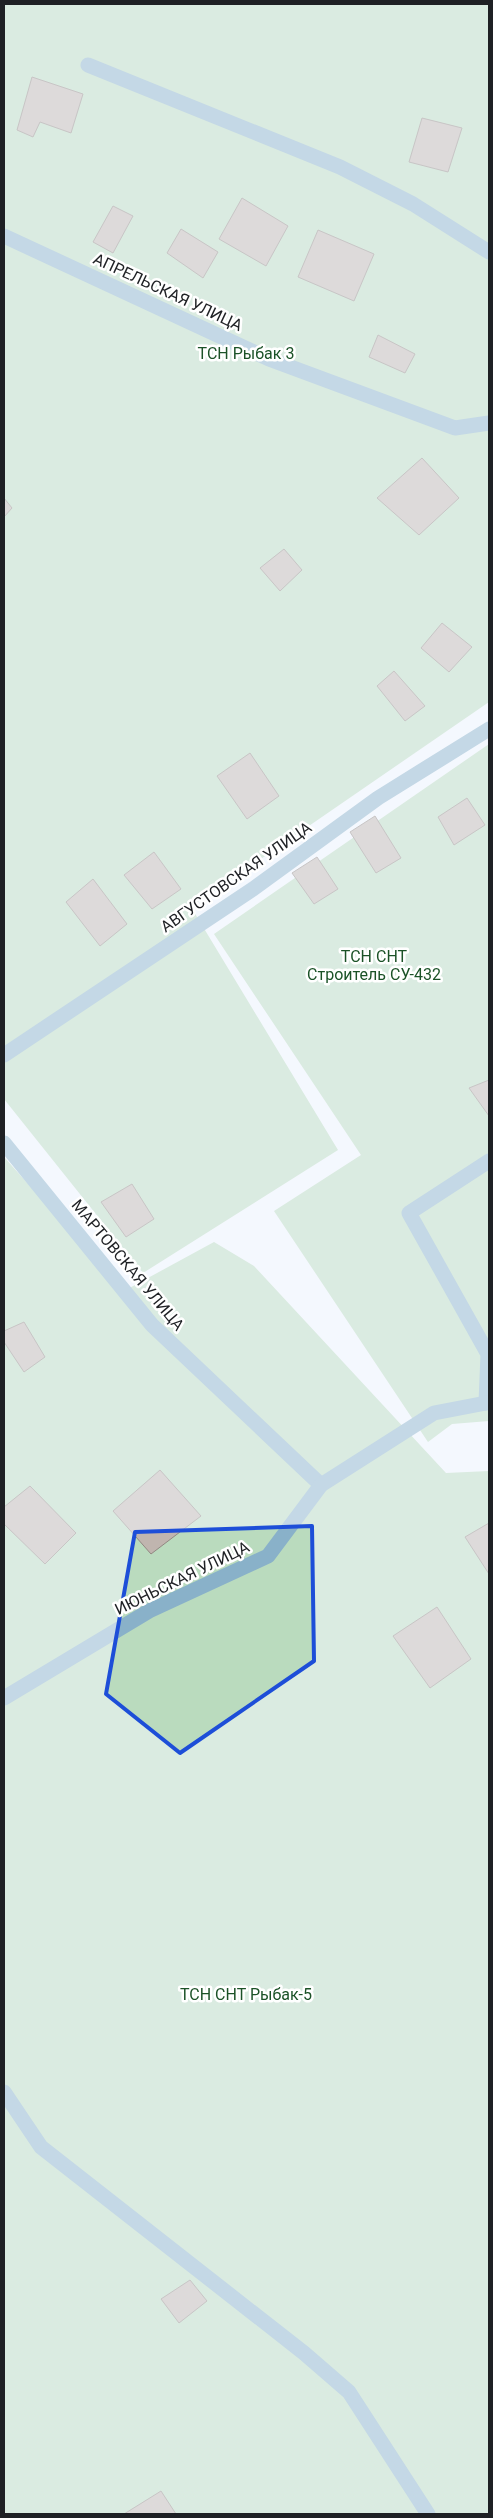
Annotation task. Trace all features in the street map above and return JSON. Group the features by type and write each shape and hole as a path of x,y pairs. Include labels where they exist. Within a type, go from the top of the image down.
{"lane":[{"path":"88,65 340,167 412,204 489,252"},
{"name":"АПРЕЛЬСКАЯ УЛИЦА","path":"4,236 269,359 455,428 489,423"},
{"name":"АВГУСТОВСКАЯ УЛИЦА","path":"4,1055 254,889 378,798 489,729"},
{"name":"МАРТОВСКАЯ УЛИЦА","path":"4,1142 152,1325 321,1484"},
{"path":"488,1405 488,1354 409,1213 489,1161"},
{"name":"ИЮНЬСКАЯ УЛИЦА","path":"4,1698 149,1611 268,1556 321,1484 434,1413 488,1405"},
{"path":"4,2092 40,2147 304,2353 349,2392 428,2514"}],"highlighted area":[{"path":"312,1526 314,1661 180,1753 106,1694 135,1532"}],"green space":[{"name":"ТСН Рыбак 3","path":"4,4 489,4 489,702 191,907 338,1150 143,1273 4,1099"},
{"name":"ТСН СНТ Строитель СУ-432","path":"489,744 489,1421 452,1424 428,1442 274,1211 361,1155 214,934"},
{"name":"ТСН СНТ Рыбак-5","path":"4,1157 124,1291 214,1242 254,1266 446,1473 489,1471 489,2514 4,2514"}],"building":[{"path":"32,77 83,94 71,133 40,122 33,137 17,130"},
{"path":"422,118 462,128 448,172 409,162"},
{"path":"242,198 288,226 266,266 219,239"},
{"path":"113,206 133,216 113,253 93,242"},
{"path":"181,229 218,252 203,278 167,253"},
{"path":"318,230 374,254 354,301 298,277"},
{"path":"378,335 415,354 405,373 369,357"},
{"path":"422,458 459,498 419,535 377,498"},
{"path":"4,498 12,508 4,517"},
{"path":"284,549 302,570 280,591 260,568"},
{"path":"442,623 472,647 449,672 421,648"},
{"path":"394,671 425,706 405,721 377,686"},
{"path":"250,753 279,796 247,819 217,776"},
{"path":"467,798 485,825 454,845 438,817"},
{"path":"375,816 401,858 376,873 350,832"},
{"path":"154,852 181,889 152,909 124,875"},
{"path":"317,857 338,889 314,904 292,873"},
{"path":"93,879 127,924 100,946 66,902"},
{"path":"489,1080 489,1116 469,1088"},
{"path":"132,1184 154,1219 126,1237 101,1202"},
{"path":"24,1322 45,1357 24,1372 4,1342 4,1331"},
{"path":"160,1470 201,1516 151,1554 113,1511"},
{"path":"30,1486 76,1533 45,1564 4,1524 4,1507"},
{"path":"489,1523 489,1574 465,1537"},
{"path":"437,1607 471,1659 430,1688 393,1636"},
{"path":"190,2280 207,2301 179,2323 161,2299"},
{"path":"161,2491 176,2514 124,2514"}]}
